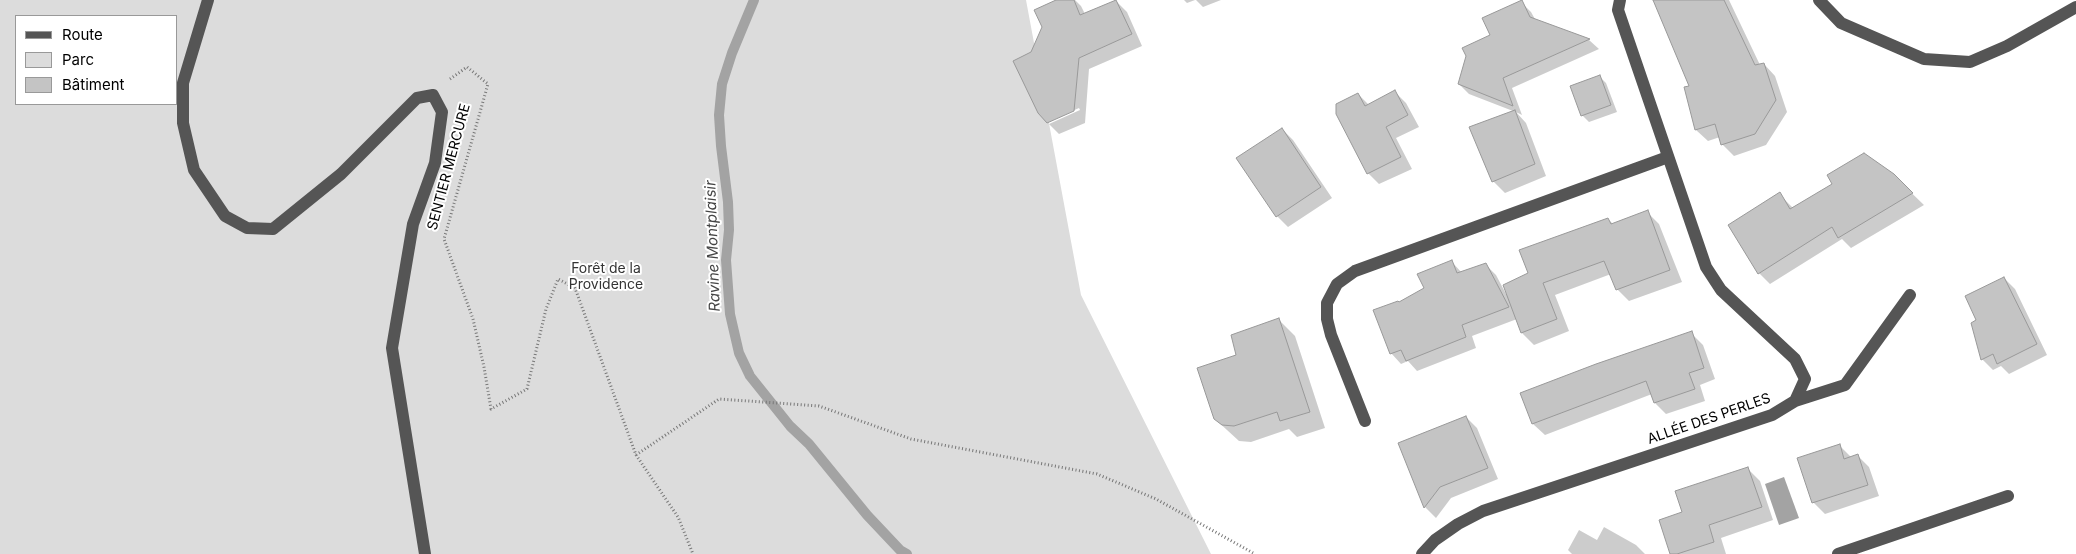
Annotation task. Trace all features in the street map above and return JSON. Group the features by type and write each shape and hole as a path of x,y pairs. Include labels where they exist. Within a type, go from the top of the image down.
{"street":[{"path":"208,0 183,83 183,123 194,170 225,216 247,228 273,230 341,174 417,98 433,95 442,112 434,163 413,224 392,348 425,554"},
{"path":"1620,0 1618,10 1706,267 1721,290 1795,359 1805,379 1796,401"},
{"path":"1819,0 1842,23 1924,59 1970,62 2006,46 2076,7"},
{"path":"1365,421 1331,335 1327,319 1327,303 1337,284 1355,271 1668,157"},
{"name":"ALLÉE DES PERLES","path":"1422,554 1435,540 1483,511 1772,415 1796,401 1845,385 1910,295"},
{"path":"1838,554 2008,496"}],"path":[{"name":"SENTIER MERCURE","path":"433,95 443,84 467,66 488,84 444,239 473,320 491,409 527,389 546,308 558,279 575,288 636,455 678,517 693,554"},
{"path":"636,455 719,400 819,406 911,439 1097,474 1156,499 1255,554"}],"green space":[{"name":"Forêt de la Providence","path":"0,0 1026,0 1081,295 1211,554 0,554"}],"shaded area":[{"path":"1784,477 1799,518 1779,525 1765,484"}],"building":[{"path":"1056,0 1074,0 1080,15 1116,0 1132,34 1079,58 1074,111 1047,123 1038,113 1013,61 1031,52 1042,27 1034,10"},
{"path":"1522,0 1530,17 1590,39 1503,78 1513,106 1458,84 1466,56 1462,48 1490,35 1482,18"},
{"path":"1653,0 1724,0 1755,65 1764,63 1776,100 1755,134 1721,145 1715,124 1695,130 1684,87 1689,86"},
{"path":"1600,75 1611,105 1581,116 1570,86"},
{"path":"1395,90 1408,115 1386,127 1401,157 1367,174 1336,114 1336,104 1358,93 1365,106"},
{"path":"1515,110 1535,164 1492,182 1469,127"},
{"path":"1282,128 1321,187 1276,217 1236,158"},
{"path":"1864,153 1894,174 1913,193 1838,238 1832,227 1758,274 1728,225 1780,192 1790,209 1832,184 1827,175"},
{"path":"1648,210 1670,270 1616,290 1604,261 1543,283 1557,319 1521,333 1503,285 1528,273 1519,250 1608,218 1611,224"},
{"path":"1452,260 1457,273 1486,263 1509,307 1462,325 1466,337 1406,361 1401,350 1390,354 1373,310 1399,302 1424,288 1417,274"},
{"path":"2004,277 2037,344 1997,364 1993,354 1981,360 1971,323 1976,320 1965,296"},
{"path":"1279,318 1310,412 1280,421 1277,412 1234,426 1222,425 1214,419 1197,368 1236,355 1231,335"},
{"path":"1692,331 1704,368 1689,373 1695,389 1654,403 1646,381 1532,424 1520,393 1596,364"},
{"path":"1466,416 1488,468 1440,487 1424,508 1398,443"},
{"path":"1840,444 1844,459 1858,454 1868,485 1812,503 1797,458"},
{"path":"1748,467 1762,507 1709,525 1714,542 1677,554 1670,554 1659,520 1682,512 1675,491"}],"waterway":[{"name":"Ravine Montplaisir","path":"754,0 732,53 722,84 719,115 728,202 729,230 726,260 730,314 739,353 750,376 790,426 809,444 867,515 900,550 907,554"}]}
